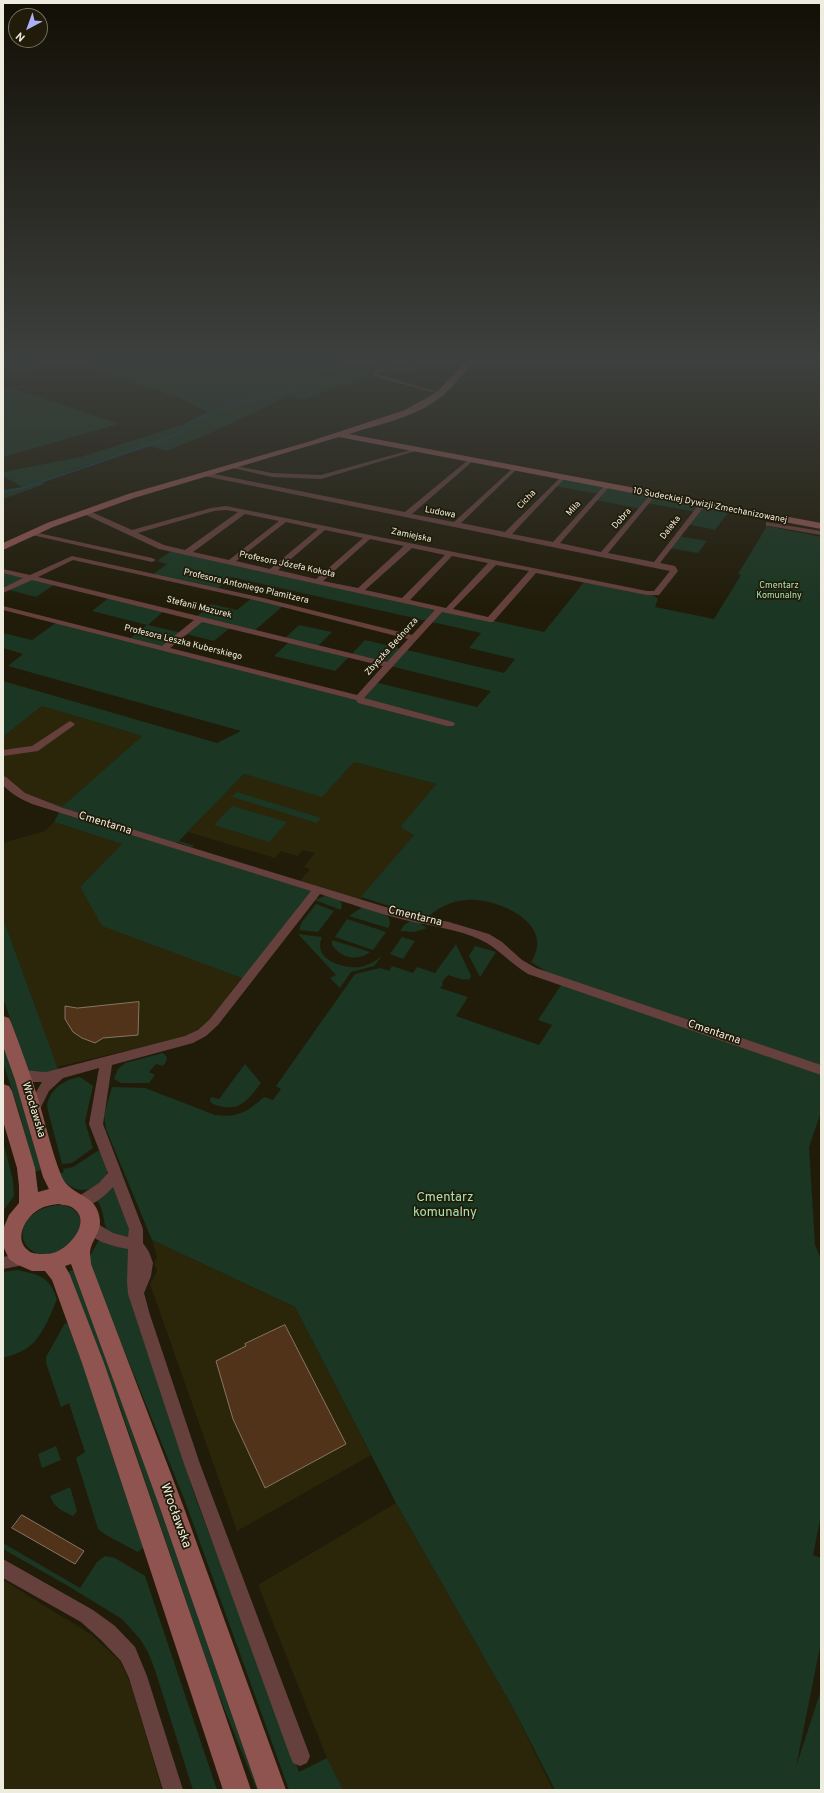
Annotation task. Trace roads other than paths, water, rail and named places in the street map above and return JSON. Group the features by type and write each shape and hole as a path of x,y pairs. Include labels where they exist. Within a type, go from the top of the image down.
{"main road":[{"path":"3,547 32,533 130,496 314,443"},
{"name":"10 Sudeckiej Dywizji Zmechanizowanej","path":"379,443 821,526"},
{"name":"Wrocławska","path":"3,1022 33,1109 52,1178 58,1188 73,1199"},
{"path":"3,1091 26,1168 29,1186 28,1206"},
{"path":"50,1197 73,1199 88,1210 88,1235 69,1256 50,1263 36,1263 24,1259 7,1240 16,1220 28,1206 50,1197"},
{"name":"Wrocławska","path":"88,1235 80,1250 81,1264 170,1501 272,1790"},
{"path":"50,1263 60,1275 93,1363 237,1790"}],"street":[{"path":"231,467 272,476 322,477 416,450"},
{"path":"406,515 470,460"},
{"path":"454,525 514,469"},
{"name":"Ludowa","path":"204,474 672,568"},
{"name":"Cicha","path":"506,535 562,478"},
{"name":"Miła","path":"554,544 607,486"},
{"name":"Dobra","path":"603,554 653,495"},
{"name":"Daleka","path":"656,564 702,504"},
{"name":"Zamiejska","path":"131,533 218,508 652,594 656,593 674,571 672,568"},
{"name":"Profesora Józefa Kokota","path":"87,512 158,546 490,620 533,571"},
{"path":"186,553 243,512"},
{"path":"229,562 284,520"},
{"path":"769,524 821,534"},
{"path":"271,572 323,528"},
{"path":"32,533 152,560"},
{"path":"317,582 368,537"},
{"path":"359,591 409,546"},
{"path":"404,601 450,554"},
{"name":"Profesora Antoniego Plamitzera","path":"30,578 72,558 259,599 414,638"},
{"name":"Zbyszka Bednorza","path":"359,698 414,638 493,563"},
{"name":"Stefanii Mazurek","path":"3,571 390,665"},
{"path":"3,591 30,578"},
{"name":"Profesora Leszka Kuberskiego","path":"3,608 359,698 361,701 450,724"},
{"path":"164,649 200,619"},
{"path":"3,753 35,749 70,724"},
{"name":"Cmentarna","path":"3,779 13,790 28,799 59,810 408,917 449,926 485,937 498,945 518,962 532,970 821,1070"},
{"path":"22,1074 38,1078 106,1063 189,1040 208,1029 318,889"},
{"path":"106,1063 96,1124 136,1229 134,1263 136,1294 192,1464 300,1756"},
{"path":"33,1109 44,1088 59,1074"},
{"path":"73,1199 92,1196 108,1184 114,1174"},
{"path":"88,1235 136,1246"},
{"path":"3,1263 24,1259"},
{"path":"3,1568 87,1616 108,1633 128,1654 138,1676 173,1790"}],"waterway":[{"path":"3,492 23,488 156,443"}],"park label":[{"name":"Cmentarz Komunalny","path":"779,592"},
{"name":"Cmentarz komunalny","path":"445,1206"}]}
